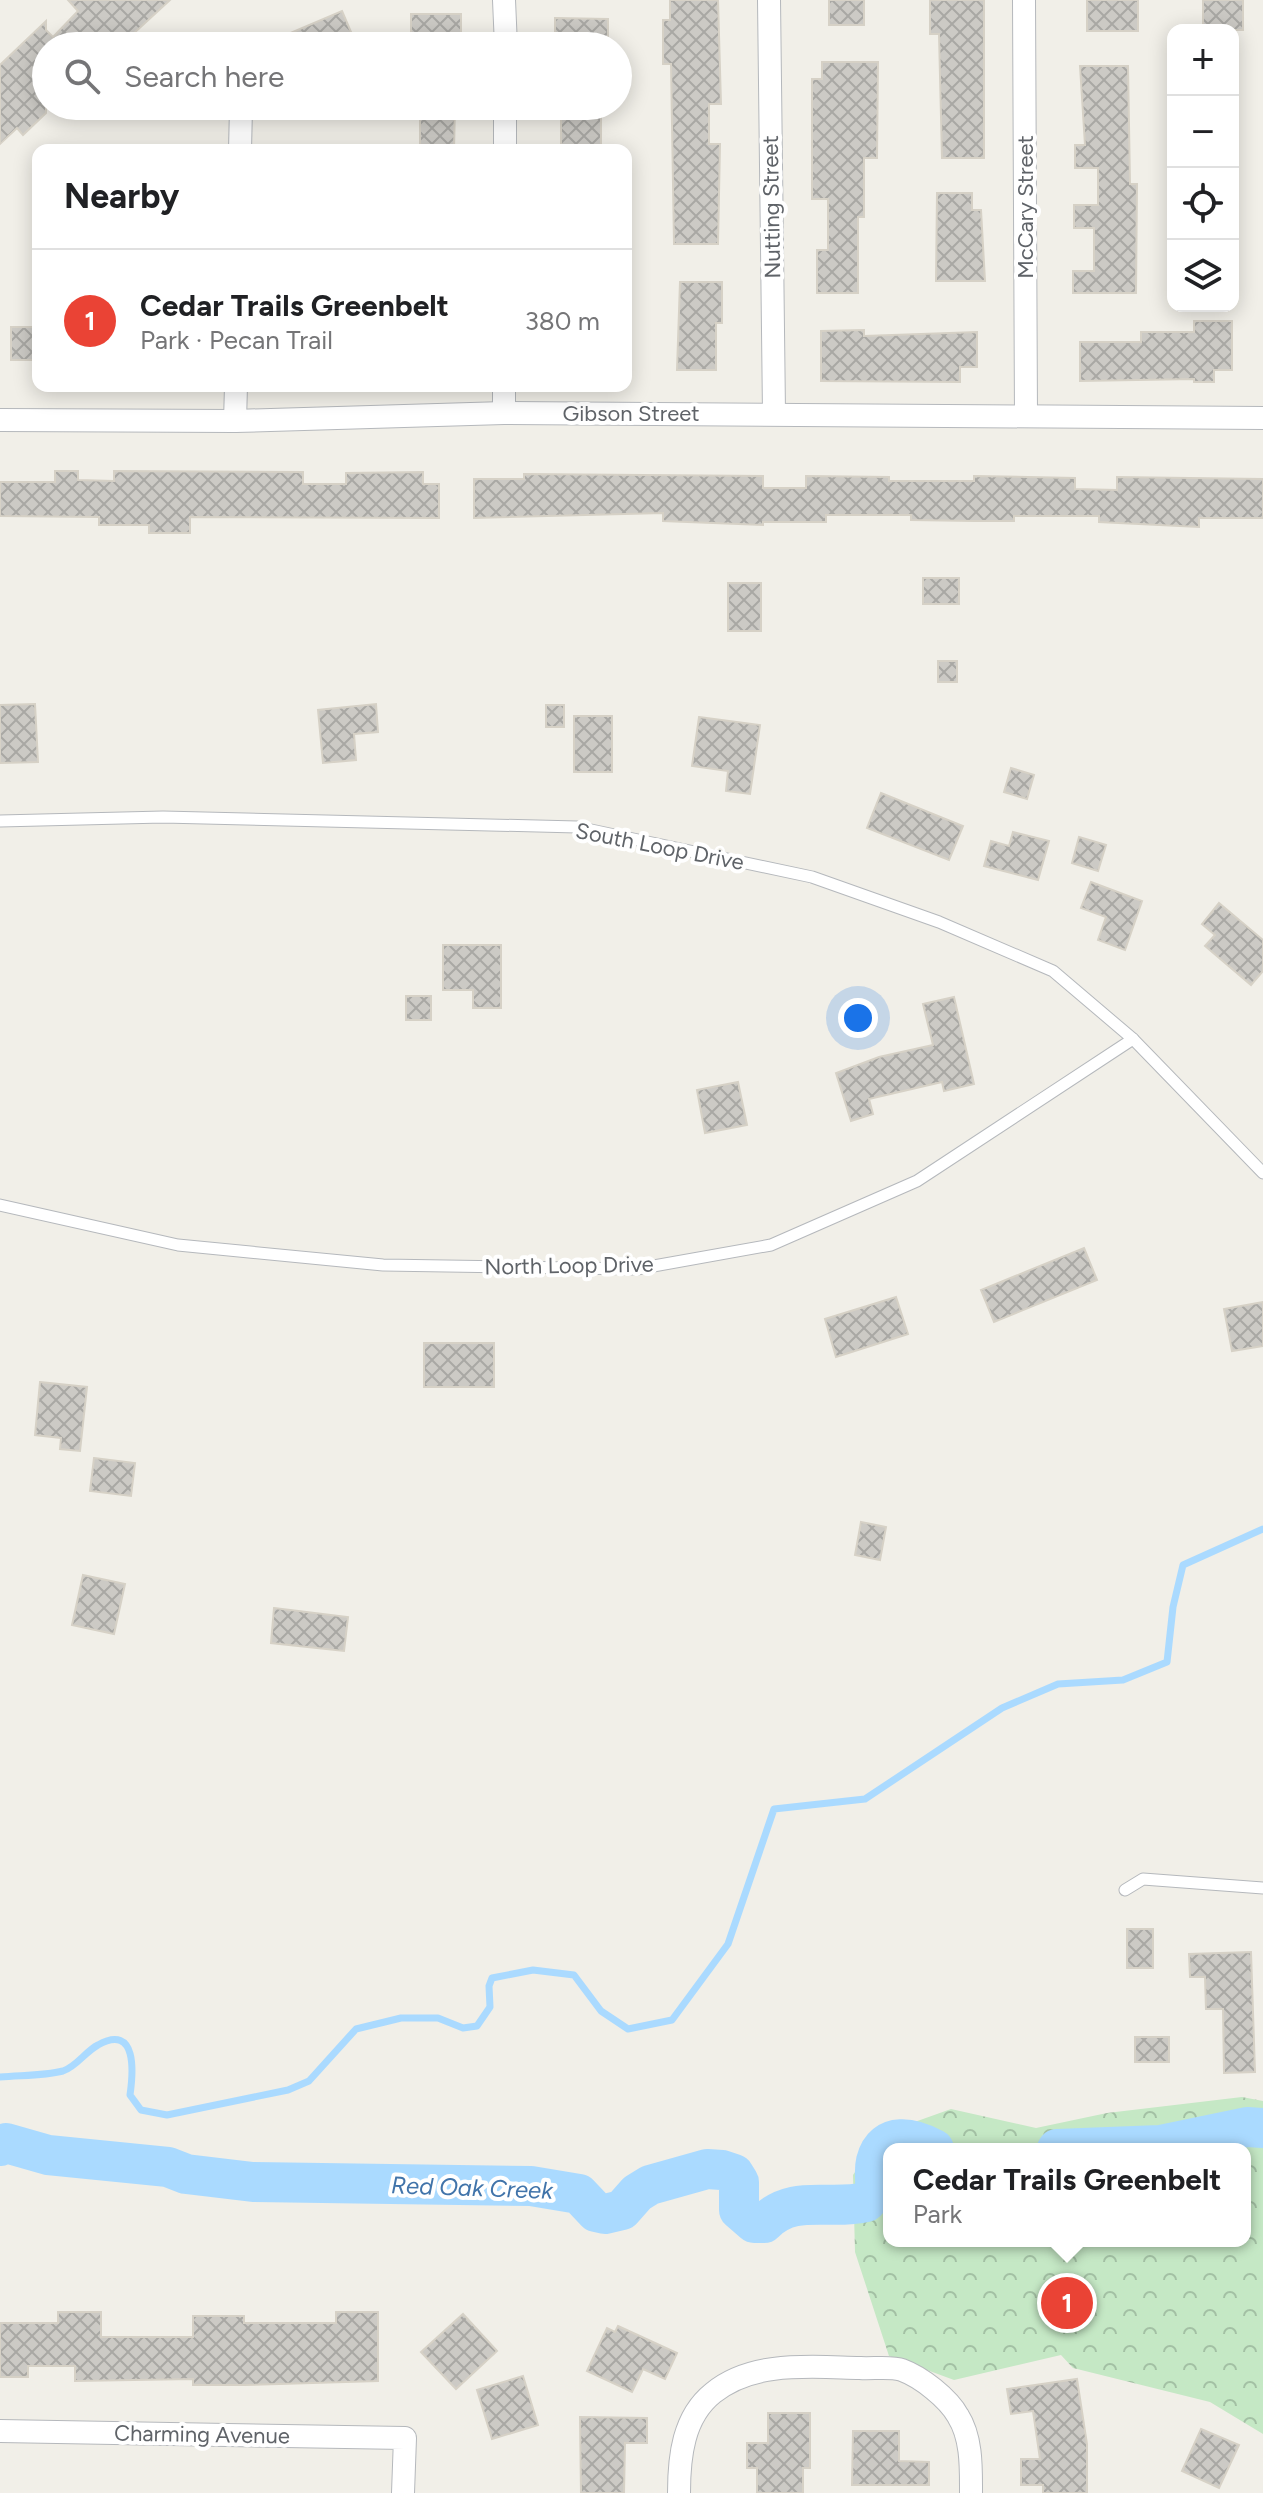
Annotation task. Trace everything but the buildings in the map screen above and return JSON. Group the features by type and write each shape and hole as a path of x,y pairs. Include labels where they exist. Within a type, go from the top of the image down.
{"street":[{"path":"504,0 505,32"},
{"name":"Nutting Street","path":"769,0 774,413"},
{"name":"McCary Street","path":"1024,0 1026,415"},
{"path":"240,144 241,120"},
{"path":"505,120 505,144"},
{"path":"235,421 236,392"},
{"path":"504,392 504,413"},
{"name":"Gibson Street","path":"0,420 235,421 504,413 1263,418"},
{"path":"679,2493 679,2466 688,2425 712,2393 744,2376 790,2366 901,2370 944,2398 958,2415 967,2435 971,2493"},
{"name":"Charming Avenue","path":"0,2431 405,2438 403,2493"}],"lane":[{"name":"South Loop Drive","path":"0,821 163,817 577,827 812,877 939,922 1053,971 1133,1039 1263,1173"},
{"name":"North Loop Drive","path":"0,1205 194,1247 383,1265 637,1269 771,1245 917,1181 1133,1039"},
{"path":"1125,1890 1143,1879 1263,1888"}],"green space":[{"path":"1242,2097 1263,2101 1263,2434 1210,2402 1073,2368 1061,2355 954,2380 889,2356 855,2252 853,2175 881,2134 951,2109 1036,2128 1107,2113"}],"waterway":[{"path":"0,2077 63,2071 98,2045 111,2040 120,2041 126,2046 132,2064 130,2095 141,2110 167,2115 288,2090 309,2081 356,2029 401,2018 438,2018 463,2028 477,2026 490,2007 489,1986 492,1978 533,1970 574,1975 601,2011 628,2029 672,2020 728,1944 774,1809 865,1799 1002,1708 1058,1684 1123,1680 1167,1662 1173,1607 1183,1565 1263,1529"},
{"name":"Red Oak Creek","path":"1170,2143 1247,2127 1263,2128"},
{"name":"Red Oak Creek","path":"888,2143 900,2139 920,2143"},
{"name":"Red Oak Creek","path":"0,2146 6,2143 48,2155 168,2167 186,2174 253,2182 531,2186 579,2194 596,2212 605,2214 622,2210 637,2193 650,2185 707,2169 722,2170 734,2174 739,2182 739,2210 754,2223 764,2223 787,2208 866,2202 875,2187 876,2161 883,2148"}],"place":[{"name":"Cedar Trails Greenbelt","path":"1067,2303"}]}
